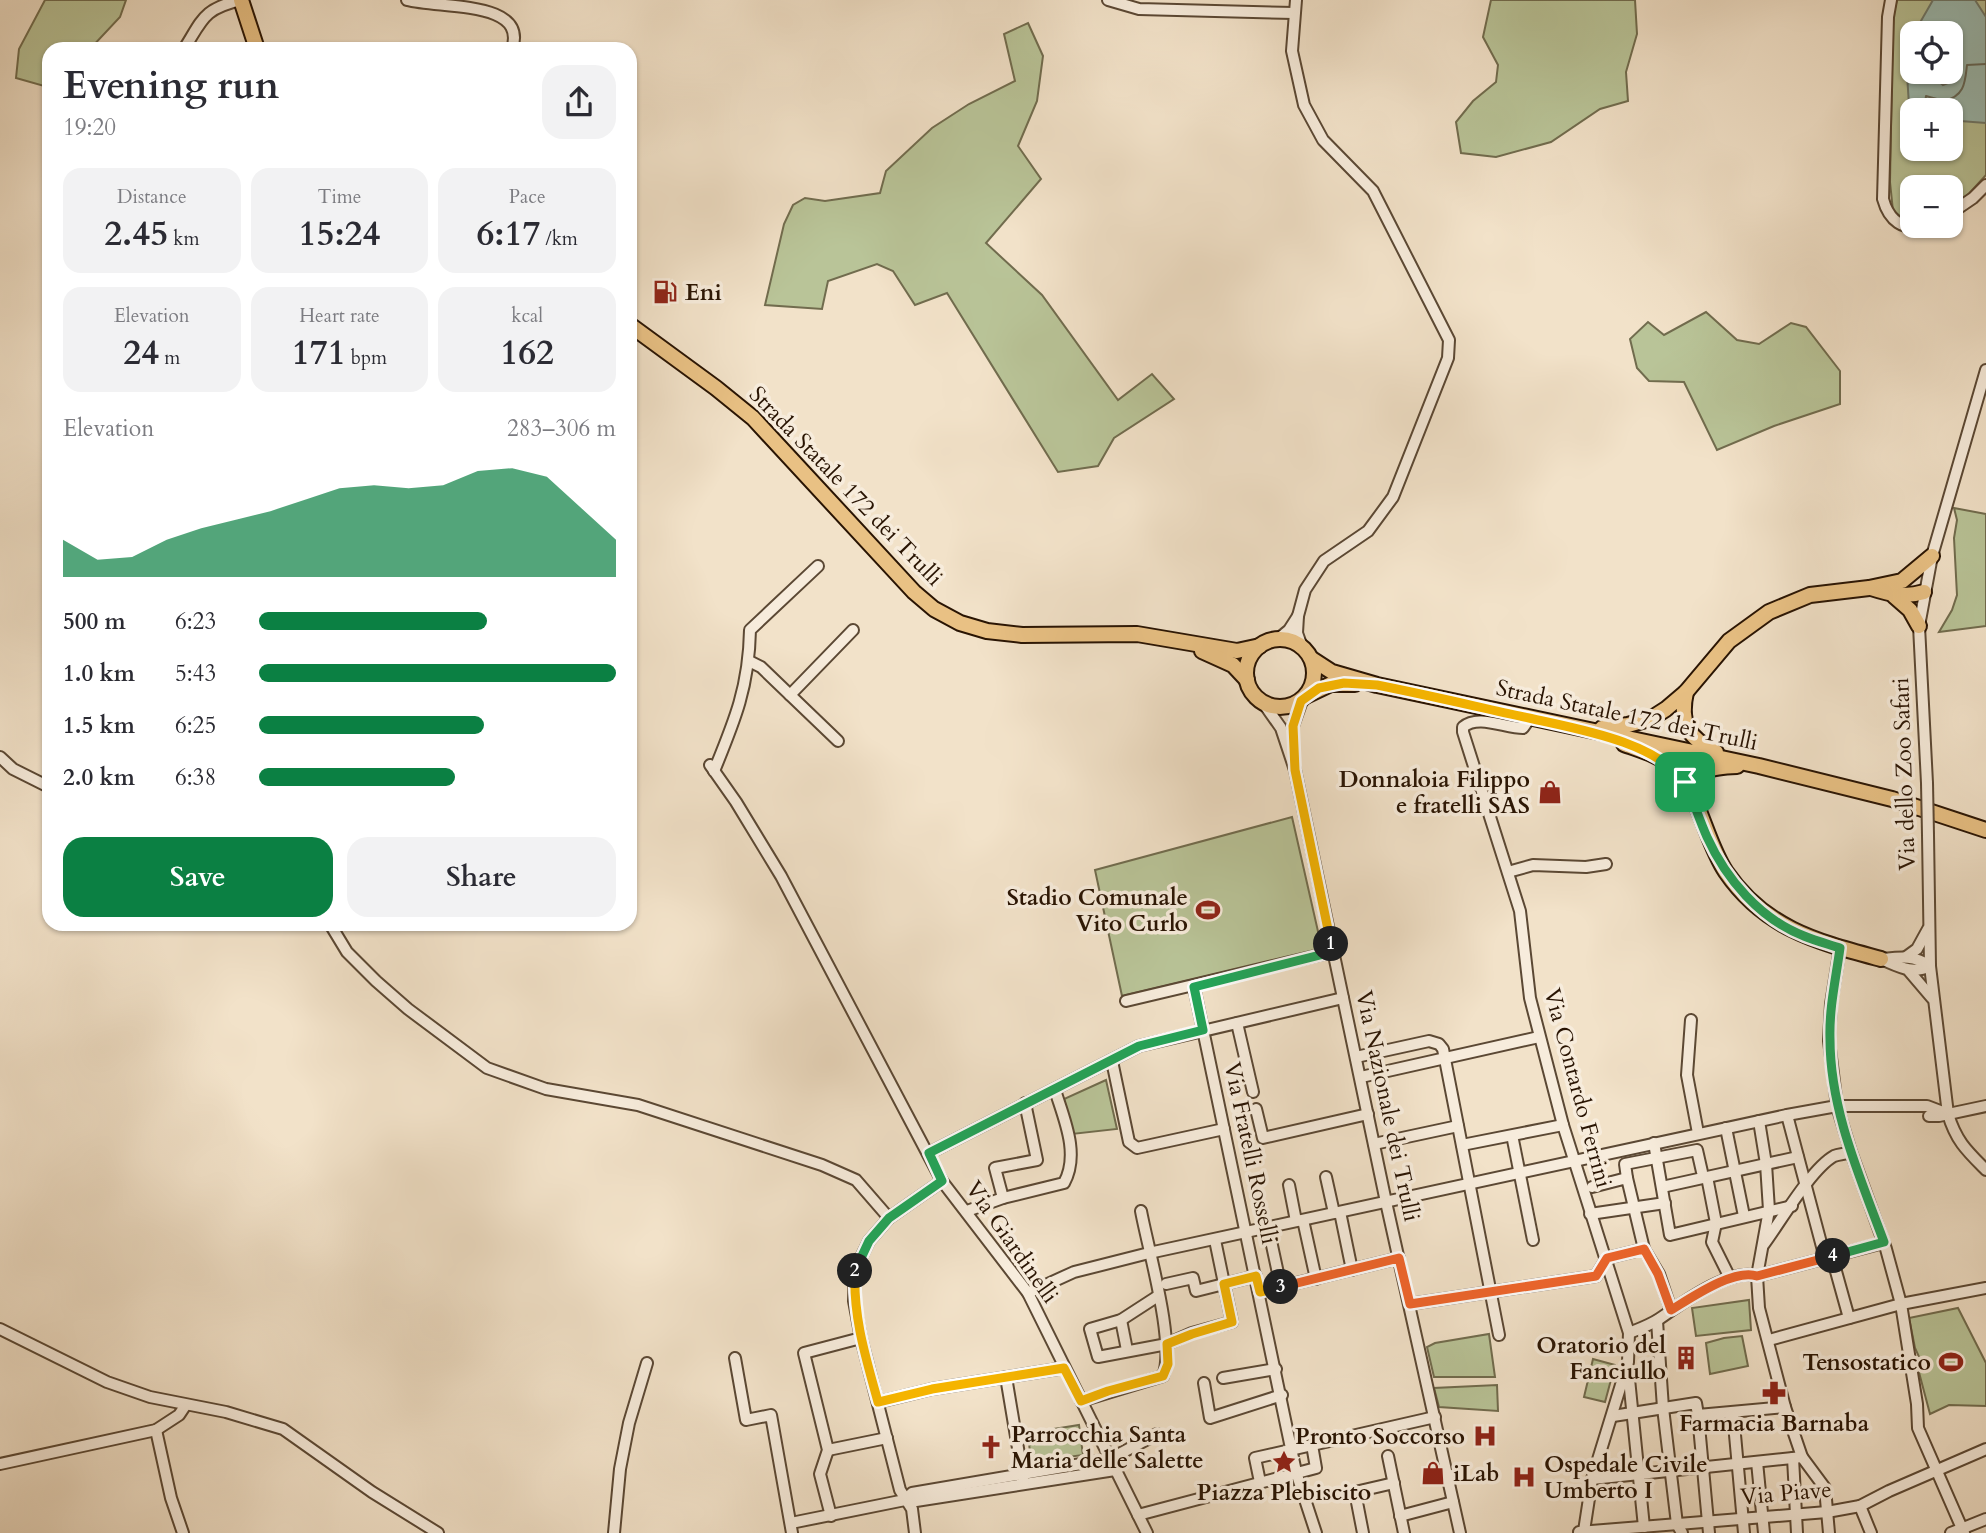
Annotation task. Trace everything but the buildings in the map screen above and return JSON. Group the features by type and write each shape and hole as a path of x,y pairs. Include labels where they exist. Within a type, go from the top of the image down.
{"main road":[{"path":"241,0 255,42"},
{"name":"Strada Statale 172 dei Trulli","path":"637,330 752,418 914,592 934,609 960,622 987,631 1021,635 1137,634 1237,651 1279,639"},
{"path":"1902,581 1932,556"},
{"path":"1587,729 1628,725 1652,718 1686,692 1729,641 1769,612 1810,595 1902,581 1914,584 1924,592"},
{"path":"1869,588 1894,596 1912,596 1924,592"},
{"path":"1894,596 1910,610 1919,625"},
{"name":"Strada Statale 172 dei Trulli","path":"1172,639 1226,660 1247,680 1253,694 1264,704 1280,708 1331,684 1377,685"},
{"path":"1279,639 1289,640 1302,647"},
{"path":"1247,680 1247,665 1260,646"},
{"name":"Strada Statale 172 dei Trulli","path":"1302,647 1312,659 1332,672 1377,685 1759,766 1892,799 1986,830"},
{"path":"1304,698 1314,682 1312,659"},
{"path":"1686,692 1682,710 1688,730 1700,743 1734,761"},
{"path":"1587,729 1658,757 1674,767 1685,782 1707,837 1726,872 1753,902 1778,922 1802,936 1881,959"},
{"path":"1693,801 1696,785 1706,770 1714,767 1759,766"}],"street":[{"path":"188,42 202,17 223,4 241,0"},
{"path":"407,0 474,4 498,9 509,17 514,27 514,42"},
{"path":"1108,0 1139,9 1294,13"},
{"path":"1296,0 1292,51 1304,105 1323,140 1373,191 1448,340 1448,358 1393,496 1368,531 1324,561 1305,590 1298,616 1297,633 1302,647"},
{"path":"1892,0 1888,17 1883,199 1886,210 1896,223 1900,224"},
{"path":"1963,205 1986,185"},
{"name":"Via dello Zoo Safari","path":"1986,370 1932,556 1919,625 1927,783 1930,966 1944,1090 1954,1134 1959,1143 1986,1170"},
{"path":"818,566 750,630 749,661 761,667 838,741"},
{"path":"1279,639 1298,616"},
{"path":"790,695 853,630"},
{"name":"Via Giardinelli","path":"749,661 738,712 712,768 781,876 942,1181 1028,1293 1146,1533"},
{"name":"Via Nazionale dei Trulli","path":"1295,770 1293,726 1304,698"},
{"name":"Via Nazionale dei Trulli","path":"1264,704 1281,728 1295,770 1386,1202 1460,1533"},
{"name":"Via Contardo Ferrini","path":"1530,718 1523,728 1475,721 1463,727 1464,740 1520,911 1530,998 1563,1125 1629,1333 1628,1362 1592,1479 1581,1532"},
{"path":"0,757 13,769 42,784"},
{"path":"1507,872 1533,865 1586,867 1606,864"},
{"path":"1906,957 1917,949 1930,926"},
{"path":"334,931 347,952 376,981 408,1009 487,1068 546,1088 638,1105 822,1165 856,1180 889,1218"},
{"path":"1840,948 1831,1004 1829,1041 1837,1107 1884,1242 1901,1304 1917,1404 1918,1428 1963,1531"},
{"path":"1126,1001 1194,987 1332,952"},
{"path":"1906,957 1920,959 1930,966 1920,971 1909,971 1881,959 1906,957"},
{"path":"1909,971 1933,999"},
{"name":"Via Fratelli Rosselli","path":"1194,987 1282,1395 1296,1472 1316,1533"},
{"path":"929,1153 1139,1046 1343,998"},
{"path":"1691,1020 1687,1075 1698,1133"},
{"path":"1237,1023 1252,1091"},
{"path":"1361,1077 1539,1037"},
{"path":"1356,1057 1429,1041 1439,1044 1470,1183 1499,1335"},
{"path":"1112,1062 1129,1142 1137,1147 1224,1129"},
{"path":"967,1211 1003,1198 1064,1183 1072,1160 1055,1090"},
{"path":"1928,1111 1944,1090"},
{"path":"1003,1198 995,1168 1037,1160 1025,1103"},
{"path":"1028,1293 1074,1272 1149,1253 1787,1115 1837,1107 1912,1108 1948,1114 1986,1106"},
{"path":"1256,1109 1263,1138 1368,1114"},
{"path":"1928,1111 1954,1134"},
{"path":"1787,1115 1805,1184 1849,1318"},
{"path":"1759,1121 1766,1164 1769,1210 1757,1276 1759,1308 1797,1457 1797,1533"},
{"path":"1462,1145 1563,1125"},
{"path":"1374,1144 1458,1126"},
{"path":"1726,1128 1744,1216"},
{"path":"1513,1140 1532,1240"},
{"path":"1654,1143 1670,1235 1792,1206"},
{"path":"1671,1310 1658,1274 1644,1249 1625,1164 1697,1150 1716,1223 1712,1242 1730,1278"},
{"path":"1762,1246 1805,1184 1835,1156 1851,1153"},
{"path":"1662,1187 1704,1175 1798,1157"},
{"path":"1326,1177 1352,1270"},
{"path":"1592,1187 1627,1178"},
{"path":"915,1533 912,1508 900,1490 861,1338 854,1301 855,1270 869,1241 889,1218 942,1181"},
{"path":"1289,1185 1316,1279"},
{"path":"1590,1214 1665,1203"},
{"path":"1081,1401 1163,1376 1168,1364 1167,1344 1141,1211"},
{"path":"1268,1227 1281,1287"},
{"path":"1158,1296 1121,1320 1090,1329 1098,1357 1167,1344 1232,1322 1215,1240"},
{"path":"1629,1333 1657,1321 1671,1310 1730,1278 1749,1273 1757,1276 1884,1242"},
{"path":"1410,1304 1596,1276 1607,1258 1644,1249"},
{"path":"1260,1292 1399,1258"},
{"path":"1166,1284 1193,1278 1196,1290 1256,1276"},
{"path":"1769,1340 1901,1304 1986,1288"},
{"path":"1121,1320 1127,1350"},
{"path":"1657,1321 1663,1408 1679,1529"},
{"path":"0,1329 107,1382 185,1406 226,1412 283,1429 372,1492 438,1533"},
{"path":"831,1516 820,1474 828,1450 804,1353 861,1338"},
{"path":"735,1358 746,1420 771,1415 791,1528 831,1516 905,1500 916,1501 1024,1479 1112,1465 1157,1434"},
{"path":"1628,1362 1644,1527"},
{"path":"614,1533 620,1469 629,1423 647,1363"},
{"path":"878,1402 932,1389 1064,1368"},
{"path":"1223,1378 1276,1369"},
{"path":"1006,1377 1024,1479"},
{"path":"1204,1383 1210,1418 1282,1395"},
{"path":"1613,1416 1696,1404 1708,1527"},
{"path":"0,1464 156,1430 179,1415 185,1406"},
{"path":"1698,1415 1785,1407"},
{"path":"1733,1413 1744,1533"},
{"path":"1260,1482 1255,1458 1435,1418"},
{"path":"156,1430 171,1498 183,1533"},
{"path":"828,1450 887,1438"},
{"path":"1138,1515 1316,1468 1312,1445"},
{"name":"Via Piave","path":"1581,1532 1625,1531 1644,1527 1708,1527 1744,1519 1827,1512 1860,1506 1986,1449"},
{"path":"1388,1456 1404,1533"},
{"path":"1592,1479 1797,1457"},
{"path":"1797,1457 1825,1489 1829,1533"},
{"path":"1757,1462 1764,1533"},
{"path":"1363,1533 1355,1492 1394,1483"},
{"path":"1400,1516 1453,1502"},
{"path":"1860,1506 1871,1533"},
{"path":"1951,1533 1963,1531 1986,1519"}],"green space":[{"path":"45,0 126,0 120,17 97,42 42,42 42,85 16,78 19,49"},
{"path":"1491,0 1635,0 1637,34 1626,72 1628,101 1600,109 1551,142 1496,157 1461,153 1456,122 1473,101 1496,82 1498,65 1483,37"},
{"path":"1897,0 1986,0 1986,175 1963,199 1963,175 1900,175 1900,216 1893,211 1890,182 1893,16"},
{"path":"1028,23 1043,56 1037,101 1018,146 1041,179 986,243 1042,295 1118,400 1152,374 1174,399 1114,438 1098,466 1058,472 947,293 915,305 893,271 877,264 828,281 822,309 765,305 784,224 793,205 805,198 825,201 880,193 886,171 932,128 969,104 1015,81 1004,34"},
{"path":"1706,312 1737,340 1759,344 1791,323 1806,327 1840,371 1840,404 1774,426 1717,450 1684,382 1649,381 1637,368 1630,339 1648,322 1664,335"},
{"path":"1954,508 1986,514 1986,626 1939,632 1957,595 1954,538 1957,520"},
{"name":"Stadio Comunale Vito Curlo","path":"1292,817 1322,949 1122,996 1095,870"},
{"path":"1106,1080 1117,1129 1072,1134 1064,1099"},
{"path":"1749,1300 1751,1330 1696,1336 1692,1308"},
{"name":"Tensostatico","path":"1958,1308 1986,1363 1986,1406 1949,1405 1930,1414 1916,1361 1920,1359 1909,1318"},
{"path":"1489,1334 1495,1377 1434,1377 1427,1347 1435,1343"},
{"path":"1742,1336 1748,1366 1710,1374 1706,1343"},
{"path":"1593,1359 1615,1365 1605,1402 1584,1397"},
{"path":"1497,1385 1498,1411 1439,1407 1434,1388"},
{"path":"1079,1425 1083,1455 1031,1462 1028,1433"}],"water":[{"path":"1933,0 1975,0 1986,17 1986,123 1963,121 1963,98 1909,98 1908,84 1963,84 1963,21 1921,21"}],"place":[{"name":"Eni","path":"665,292"},
{"name":"Donnaloia Filippo e fratelli SAS","path":"1550,792"},
{"name":"Stadio Comunale Vito Curlo","path":"1208,910"},
{"name":"Oratorio del Fanciullo","path":"1686,1358"},
{"name":"Tensostatico","path":"1951,1362"},
{"name":"Farmacia Barnaba","path":"1774,1393"},
{"name":"Pronto Soccorso","path":"1485,1436"},
{"name":"Parrocchia Santa Maria delle Salette","path":"991,1447"},
{"name":"Piazza Plebiscito","path":"1284,1462"},
{"name":"iLab","path":"1433,1473"},
{"name":"Ospedale Civile Umberto I","path":"1524,1477"}],"route":[{"path":"1331,684 1377,685 1587,729 1658,757 1674,767 1685,782 1707,837 1726,872 1753,902 1778,922 1802,936 1840,948 1831,1004 1829,1041 1837,1107 1884,1242 1757,1276 1749,1273 1730,1278 1671,1310 1658,1274 1644,1249 1607,1258 1596,1276 1410,1304 1399,1258 1260,1292 1256,1276 1224,1284 1232,1322 1167,1344 1168,1364 1163,1376 1081,1401 1064,1368 932,1389 878,1402 854,1301 855,1270 869,1241 889,1218 942,1181 929,1153 1139,1046 1203,1030 1194,987 1332,952 1295,770 1293,726 1301,701 1307,695 1331,684"}]}
